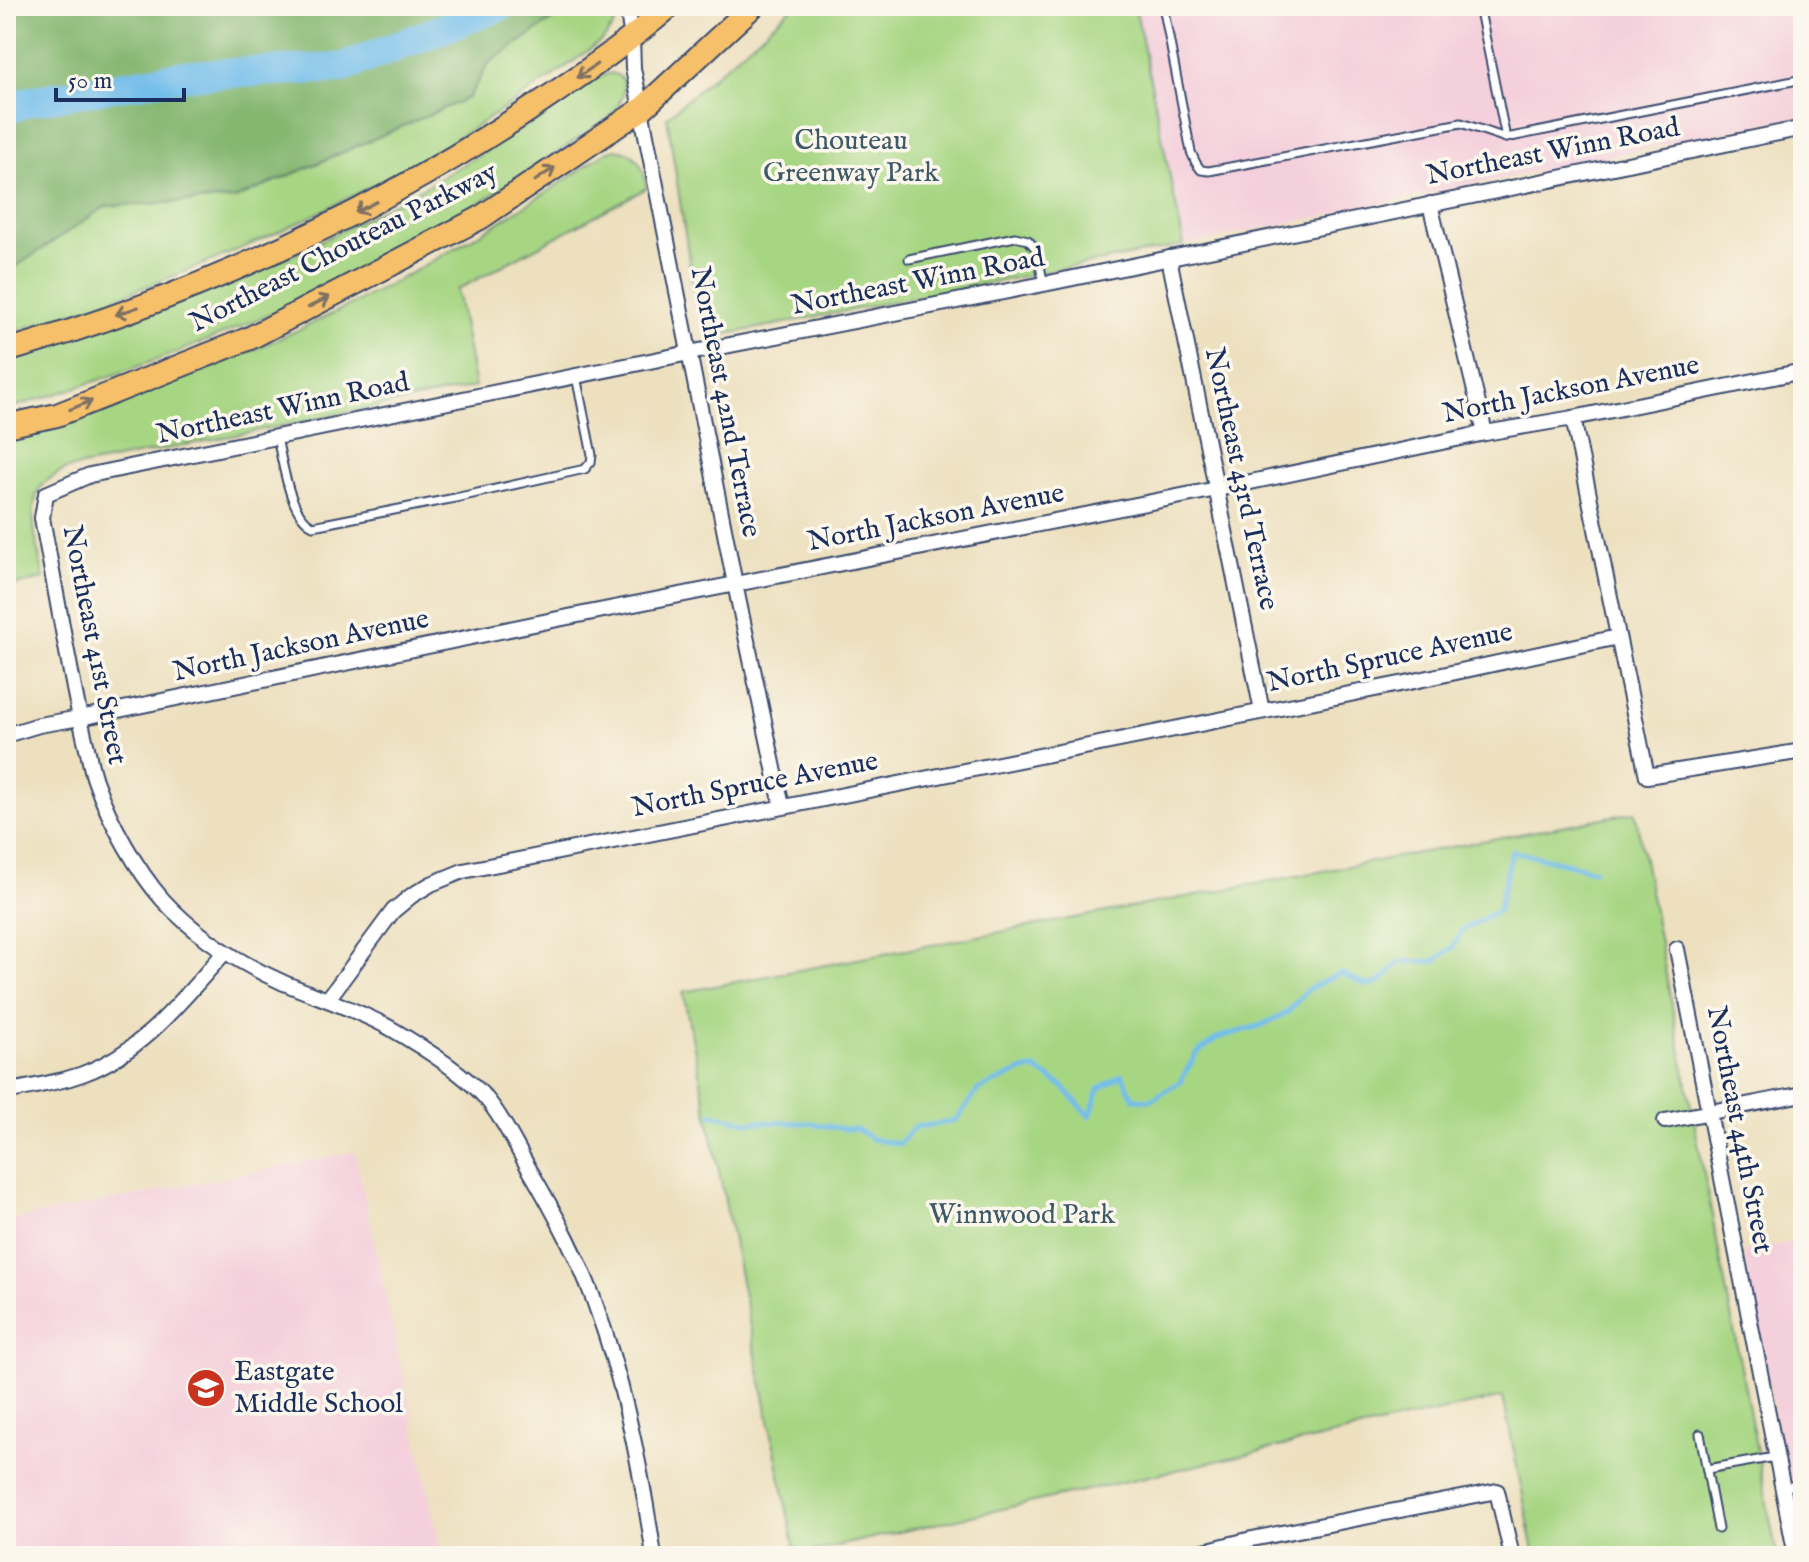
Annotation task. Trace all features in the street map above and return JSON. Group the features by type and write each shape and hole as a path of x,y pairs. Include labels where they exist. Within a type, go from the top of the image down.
{"main road":[{"name":"Northeast Chouteau Parkway","path":"6,351 48,339 229,272 398,191 581,75 670,6"},
{"name":"Northeast Chouteau Parkway","path":"6,426 57,415 250,338 480,218 642,109 753,6"}],"street":[{"name":"Northeast 42nd Terrace","path":"627,6 633,68 782,806"},
{"name":"Northeast Winn Road","path":"46,494 90,475 1803,128"},
{"path":"1430,204 1485,433"},
{"name":"Northeast 43rd Terrace","path":"1169,258 1262,711"},
{"name":"North Jackson Avenue","path":"6,735 39,725 735,584 1803,371"},
{"path":"1573,418 1647,776 1803,751"},
{"name":"Northeast 41st Street","path":"46,494 42,518 95,782 142,873 187,924 225,952"},
{"name":"North Spruce Avenue","path":"328,999 393,911 421,890 463,871 1405,683 1618,637"},
{"name":"Northeast 44th Street","path":"1677,949 1796,1556"},
{"path":"6,1092 65,1080 116,1059 143,1040 167,1017 225,952 266,975 360,1012 419,1045 485,1097 546,1197 577,1261 598,1311 615,1366 633,1435 654,1556"},
{"path":"1665,1121 1803,1094"},
{"path":"1184,1556 1252,1539 1497,1491 1512,1556"}],"lane":[{"path":"1163,6 1191,152 1201,170 1209,171 1461,123 1506,138 1803,79"},
{"path":"1479,6 1506,138"},
{"path":"909,259 1015,237 1028,240 1036,249 1044,284"},
{"path":"277,437 296,508 306,523 313,526 455,498 585,469 592,455 576,376"},
{"path":"1700,1434 1718,1529"},
{"path":"1707,1469 1775,1457"},
{"path":"1782,1488 1803,1483"}],"shaded area":[{"path":"1135,6 1803,6 1803,116 1184,245"},
{"name":"Eastgate Middle School","path":"355,1152 442,1556 6,1556 6,1221"},
{"path":"1803,1240 1803,1527 1797,1528 1743,1252"}],"green space":[{"path":"6,6 573,6 489,63 468,98 235,199 106,206 6,272"},
{"path":"573,6 614,6 614,25 604,39 464,134 392,175 243,248 87,308 6,334 6,272 106,206 235,199 468,98 489,63"},
{"name":"Chouteau Greenway Park","path":"794,6 1135,6 1184,245 718,336 696,305 667,117"},
{"path":"611,73 623,80 624,92 610,117 416,241 317,292 216,337 112,376 6,409 6,361 244,276 309,247 423,188 486,151 595,78"},
{"path":"615,149 634,157 644,174 647,188 457,290 475,387 67,469 44,483 34,503 34,529 44,579 6,587 6,436 97,408 217,365 340,310 476,236"},
{"name":"Winnwood Park","path":"1635,812 1777,1556 1535,1556 1503,1397 796,1555 683,992"}],"waterway":[{"path":"6,110 30,101 186,75 341,68 501,6"},
{"path":"712,1114 747,1122 809,1123 857,1129 872,1139 899,1144 915,1127 956,1120 978,1090 1021,1071 1035,1069 1061,1085 1090,1116 1099,1089 1122,1075 1134,1099 1151,1100 1180,1082 1196,1054 1217,1038 1262,1025 1288,1012 1307,990 1341,973 1373,985 1379,983 1399,962 1435,961 1453,947 1462,930 1498,911 1512,851 1594,870"}],"place":[{"name":"Eastgate Middle School","path":"206,1388"}]}
